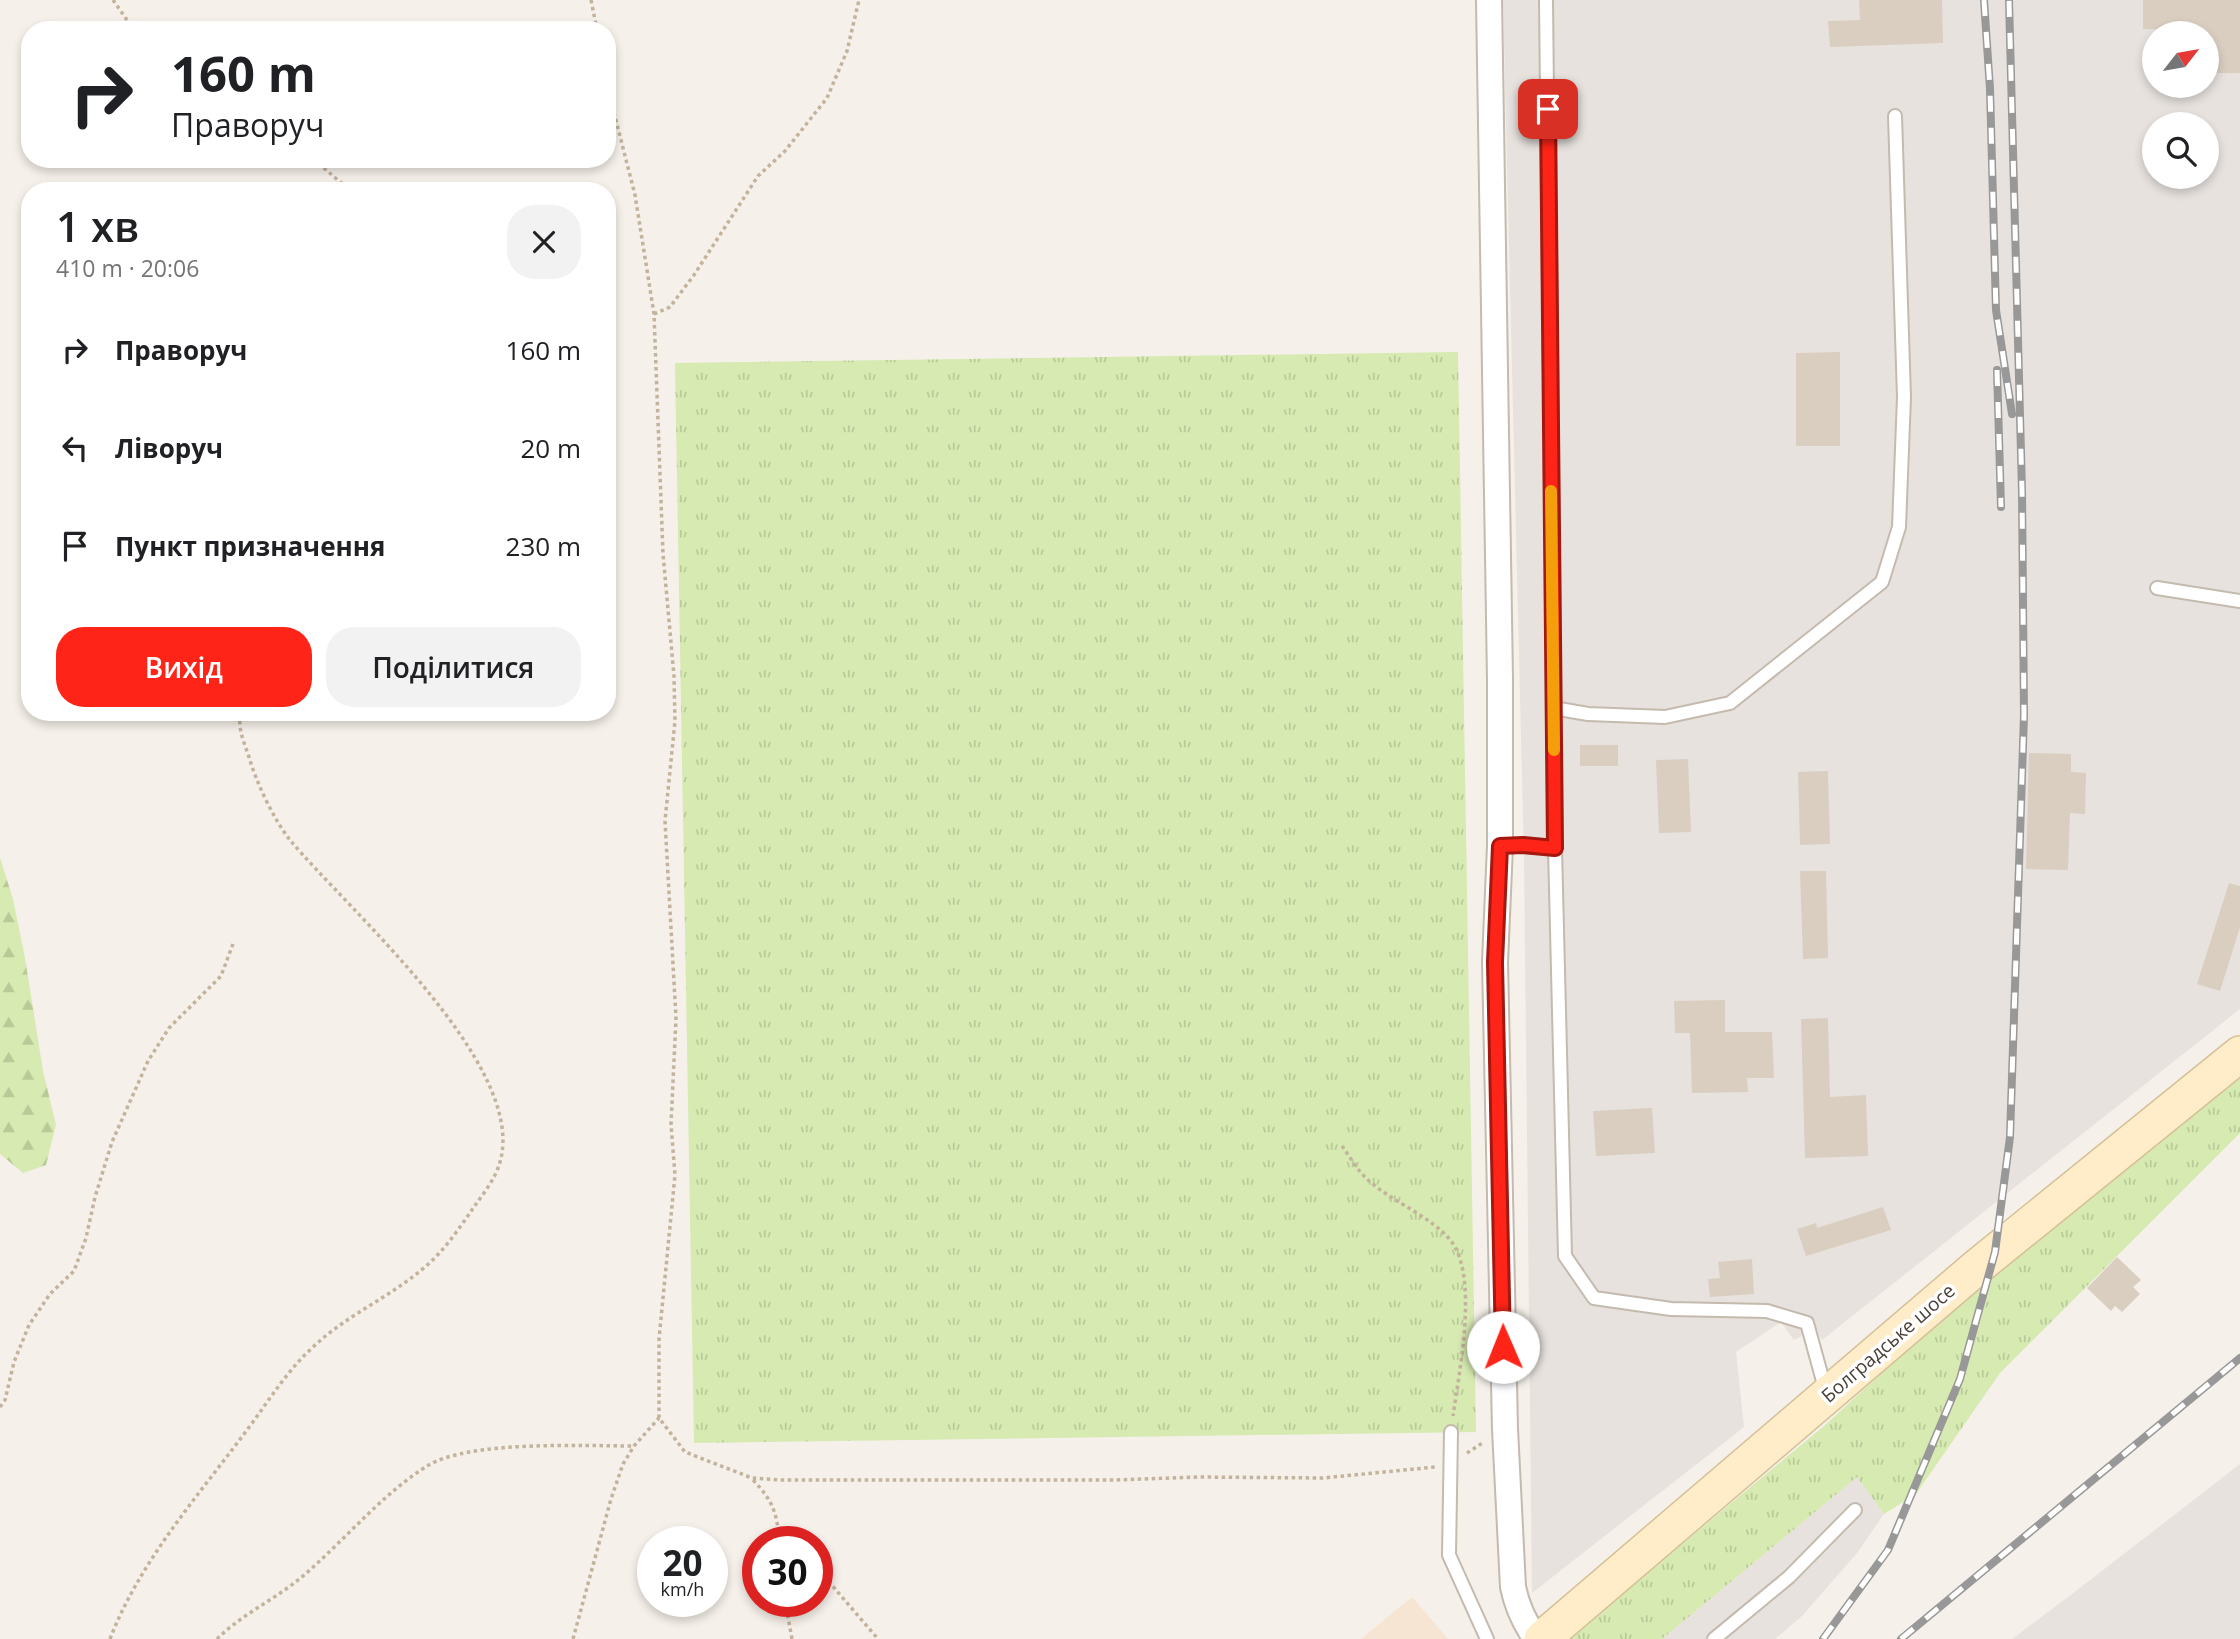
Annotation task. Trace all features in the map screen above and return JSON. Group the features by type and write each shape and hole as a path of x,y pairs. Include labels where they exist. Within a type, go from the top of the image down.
{"main road":[{"name":"Болградське шосе","path":"1542,1639 2003,1245 2240,1054"}],"street":[{"path":"1489,0 1500,846 1495,962 1505,1429 1513,1587 1517,1606 1536,1639"}],"lane":[{"path":"1546,0 1555,848 1565,1256 1594,1298 1671,1309 1767,1311 1807,1323 1827,1395"},
{"path":"1553,708 1588,714 1665,717 1730,703 1882,582 1899,527 1904,397 1895,116"},
{"path":"2157,588 2240,601"},
{"path":"1500,846 1555,848"},
{"path":"1451,1432 1449,1555 1487,1639"},
{"path":"1714,1639 1789,1577 1855,1510"}],"path":[{"path":"113,0 128,21"},
{"path":"591,0 595,21"},
{"path":"654,314 670,307 695,275 758,176 785,150 827,98 847,51 859,0"},
{"path":"616,120 635,195 654,314 663,554 674,676 675,721 665,821 676,1018 671,1124 675,1175 659,1339 659,1418 685,1452 752,1478 781,1480 1323,1478 1449,1465 1505,1429"},
{"path":"324,168 340,182"},
{"path":"110,1639 138,1583 171,1531 200,1489 248,1429 276,1387 313,1346 427,1266 459,1228 485,1192 500,1164 505,1130 474,1055 444,1010 288,838 255,778 239,721"},
{"path":"0,1407 5,1400 14,1362 29,1325 50,1294 74,1271 86,1238 111,1142 148,1061 169,1028 220,976 233,944"},
{"path":"1342,1146 1366,1179 1429,1222 1451,1241 1464,1269 1465,1315 1451,1432"},
{"path":"573,1639 623,1464 634,1446 659,1418"},
{"path":"217,1639 300,1578 392,1491 430,1464 464,1452 531,1446 634,1446"},
{"path":"752,1478 769,1496 778,1526"},
{"path":"833,1586 878,1639"},
{"path":"788,1617 792,1639"}],"shaded area":[{"path":"1503,0 2240,0 2240,1009 1822,1340 1815,1329 1794,1340 1781,1322 1736,1352 1744,1427 1532,1593 1524,860"},
{"path":"2240,1464 2240,1639 2012,1639 2076,1591"},
{"path":"1857,1477 1884,1514 1857,1553 1803,1615 1775,1639 1662,1639"},
{"path":"1412,1597 1448,1639 1361,1639"}],"green space":[{"path":"1458,352 1476,1432 694,1443 675,363"},
{"path":"0,858 13,899 43,1071 56,1125 46,1165 23,1173 0,1154"},
{"path":"2240,1072 2240,1133 2000,1373 1916,1494 1884,1514 1857,1477 1662,1639 1568,1639 1824,1426 1988,1276"}],"building":[{"path":"1859,0 1942,0 1943,43 1830,47 1828,21 1860,20"},
{"path":"2143,0 2240,0 2240,73 2219,73 2219,21 2143,21"},
{"path":"1840,352 1840,446 1796,446 1796,353"},
{"path":"1580,745 1618,745 1618,766 1580,766"},
{"path":"2029,753 2071,754 2071,772 2086,773 2085,814 2070,813 2068,870 2026,869"},
{"path":"1688,759 1691,832 1659,833 1656,760"},
{"path":"1828,771 1830,844 1800,845 1798,772"},
{"path":"1800,871 1826,871 1828,958 1803,959"},
{"path":"2229,883 2240,886 2240,927 2220,991 2197,984"},
{"path":"1725,1000 1725,1032 1772,1032 1774,1078 1747,1078 1748,1092 1692,1093 1690,1033 1675,1033 1674,1001"},
{"path":"1828,1018 1830,1097 1866,1095 1868,1156 1805,1158 1801,1019"},
{"path":"1652,1108 1655,1153 1596,1156 1593,1111"},
{"path":"1883,1207 1891,1230 1806,1256 1797,1229 1816,1223 1817,1228"},
{"path":"2117,1257 2141,1280 2133,1287 2140,1294 2122,1312 2115,1306 2111,1311 2087,1288"},
{"path":"1752,1259 1754,1294 1710,1297 1708,1279 1720,1278 1718,1262"}],"railway":[{"path":"1984,0 1990,89 1996,310 2012,414"},
{"path":"1823,1639 1888,1550 1960,1379 1995,1252 2010,1137 2024,715 2022,491 2009,0"},
{"path":"1997,370 2001,507"},
{"path":"1901,1639 2240,1358"}],"slow traffic":[{"path":"1551,491 1554,750"}],"route":[{"path":"1503,1347 1495,962 1500,846 1555,848 1548,109"}]}
